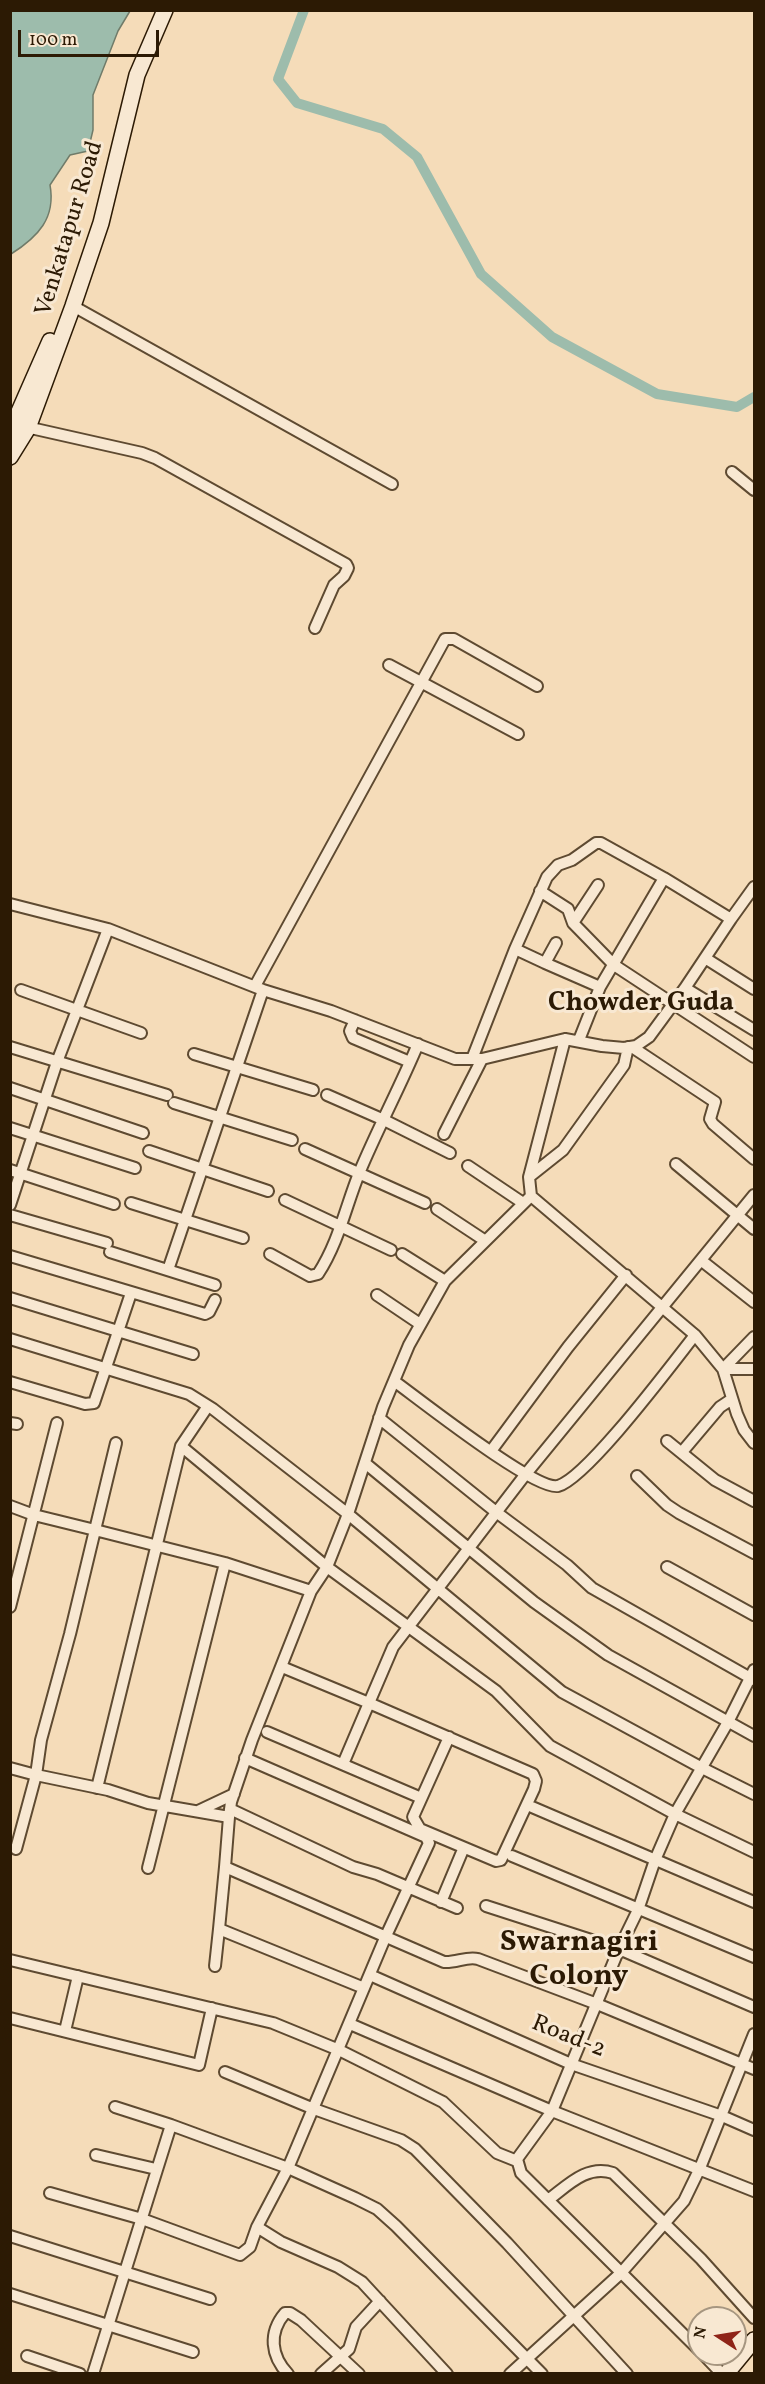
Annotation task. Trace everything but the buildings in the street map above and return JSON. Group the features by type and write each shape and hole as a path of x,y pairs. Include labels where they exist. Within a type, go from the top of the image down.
{"street":[{"path":"157,10 141,41 130,72 94,223 66,303 16,427 142,453 155,458 346,564 348,568 344,576 334,585 315,628"},
{"name":"Venkatapur Road","path":"10,457 16,427 73,306 101,223 137,75 165,10"},
{"path":"73,306 392,484"},
{"path":"732,472 754,490"},
{"path":"168,1270 238,1067 259,988 442,643 448,638 454,639 537,686"},
{"path":"389,665 518,734"},
{"path":"444,1134 477,1059 515,949 547,877 558,865 572,860 596,843 612,848 730,919"},
{"path":"579,1040 600,987 664,878"},
{"path":"573,922 598,885"},
{"path":"530,1177 563,1150 624,1065 630,1047 649,1036 685,988 730,919 750,902 754,887"},
{"path":"540,891 568,909 573,922 614,965 754,1058"},
{"path":"10,904 108,929 259,988 355,1020 455,1059 477,1059 565,1039 602,1046 630,1047 715,1102 710,1119 713,1124 754,1159"},
{"path":"10,1205 16,1171 34,1135 75,1010 108,929"},
{"path":"545,963 555,943"},
{"path":"515,949 600,987"},
{"path":"705,958 754,989"},
{"path":"685,988 754,1030"},
{"path":"21,990 141,1033"},
{"path":"355,1020 350,1031 353,1038 410,1062"},
{"path":"215,1966 230,1813 245,1758 311,1591 327,1567 348,1514 379,1418 420,1324 445,1281 527,1199 530,1177 565,1039"},
{"path":"270,1254 314,1276 318,1274 326,1262 341,1226 359,1173 418,1044"},
{"path":"10,1047 292,1140"},
{"path":"194,1054 313,1090"},
{"path":"10,1088 143,1133"},
{"path":"327,1095 450,1153"},
{"path":"10,1128 135,1168"},
{"path":"305,1149 425,1203"},
{"path":"149,1151 268,1191"},
{"path":"676,1164 754,1229"},
{"path":"468,1166 527,1199 626,1275 695,1335 723,1369 744,1430 754,1443"},
{"path":"16,1171 114,1204"},
{"path":"344,1764 393,1647 525,1475 754,1195"},
{"path":"285,1200 397,1252 445,1281"},
{"path":"132,1203 243,1238"},
{"path":"437,1209 484,1240"},
{"path":"10,1215 214,1285"},
{"path":"10,1256 205,1314 209,1312 215,1300"},
{"path":"702,1261 754,1302"},
{"path":"491,1451 568,1347 626,1275"},
{"path":"10,1382 90,1405 97,1397 131,1293"},
{"path":"377,1295 420,1324"},
{"path":"10,1298 193,1354"},
{"path":"394,1381 525,1475 546,1485 558,1486 580,1471 603,1448 695,1335"},
{"path":"723,1369 754,1336"},
{"path":"10,1338 186,1393 208,1406 348,1514 562,1692 754,1794"},
{"path":"723,1369 754,1368"},
{"path":"681,1452 720,1407 732,1399"},
{"path":"97,1788 181,1446 208,1406"},
{"path":"379,1418 496,1512 567,1565 592,1588 753,1676 675,1814 655,1860 638,1910 619,1949 552,2111 518,2155 517,2161 521,2173 687,2338"},
{"path":"10,1607 57,1423"},
{"path":"667,1441 715,1480 754,1501"},
{"path":"16,1849 36,1775 41,1740 117,1443"},
{"path":"181,1446 327,1567 496,1691 550,1746 675,1814 754,1852"},
{"path":"365,1463 468,1550 534,1602 608,1655 754,1736"},
{"path":"637,1476 679,1513 754,1553"},
{"path":"10,1506 34,1515 225,1563 311,1591"},
{"path":"148,1868 225,1563"},
{"path":"667,1566 754,1615"},
{"path":"282,1667 449,1737 533,1774 536,1781 534,1789 501,1860 496,1861 420,1829 415,1823 414,1817 449,1737"},
{"path":"267,1732 419,1797"},
{"path":"50,2193 142,2220 240,2255 250,2247 257,2227 288,2168 429,1839 245,1758"},
{"path":"10,1768 164,1806 230,1813 354,1867 377,1874 457,1908"},
{"path":"198,1811 234,1794"},
{"path":"532,1807 754,1902"},
{"path":"441,1902 462,1852"},
{"path":"512,1856 754,1958"},
{"path":"225,1868 444,1962 452,1963 472,1957 478,1959 597,2004 754,2069"},
{"path":"486,1906 619,1949 754,2007"},
{"path":"219,1929 364,1989"},
{"path":"10,1960 273,2023 339,2050 443,2102 496,2153 517,2161"},
{"name":"Road-2","path":"370,1975 571,2064 722,2116 754,2130"},
{"path":"65,2031 78,1976"},
{"path":"10,2018 199,2065 212,2008"},
{"path":"350,2024 552,2111 754,2191"},
{"path":"510,2373 575,2317 621,2273 684,2201 722,2116 754,2034"},
{"path":"225,2072 314,2109 401,2140 415,2149 507,2243 627,2373"},
{"path":"115,2107 288,2168 377,2209 542,2373"},
{"path":"93,2373 171,2125"},
{"path":"96,2155 156,2169"},
{"path":"548,2200 579,2176 597,2170 613,2173 754,2318"},
{"path":"257,2227 281,2242 338,2267 362,2282 447,2373"},
{"path":"10,2236 210,2299"},
{"path":"10,2294 193,2352"},
{"path":"321,2373 349,2349 356,2327 380,2301"},
{"path":"288,2373 276,2360 274,2352 276,2331 285,2313 296,2316 359,2373"},
{"path":"724,2373 754,2343"},
{"path":"27,2356 80,2373"}],"shaded area":[{"path":"11,10 130,11 118,31 93,95 93,130 88,151 70,155 50,185 50,207 43,226 29,241 11,254"}],"waterway":[{"path":"304,10 278,79 297,103 383,129 417,157 481,274 552,337 657,394 737,407 754,397"}],"district":[{"name":"Chowder Guda","path":"641,1005"},
{"name":"Swarnagiri Colony","path":"579,1961"}]}
